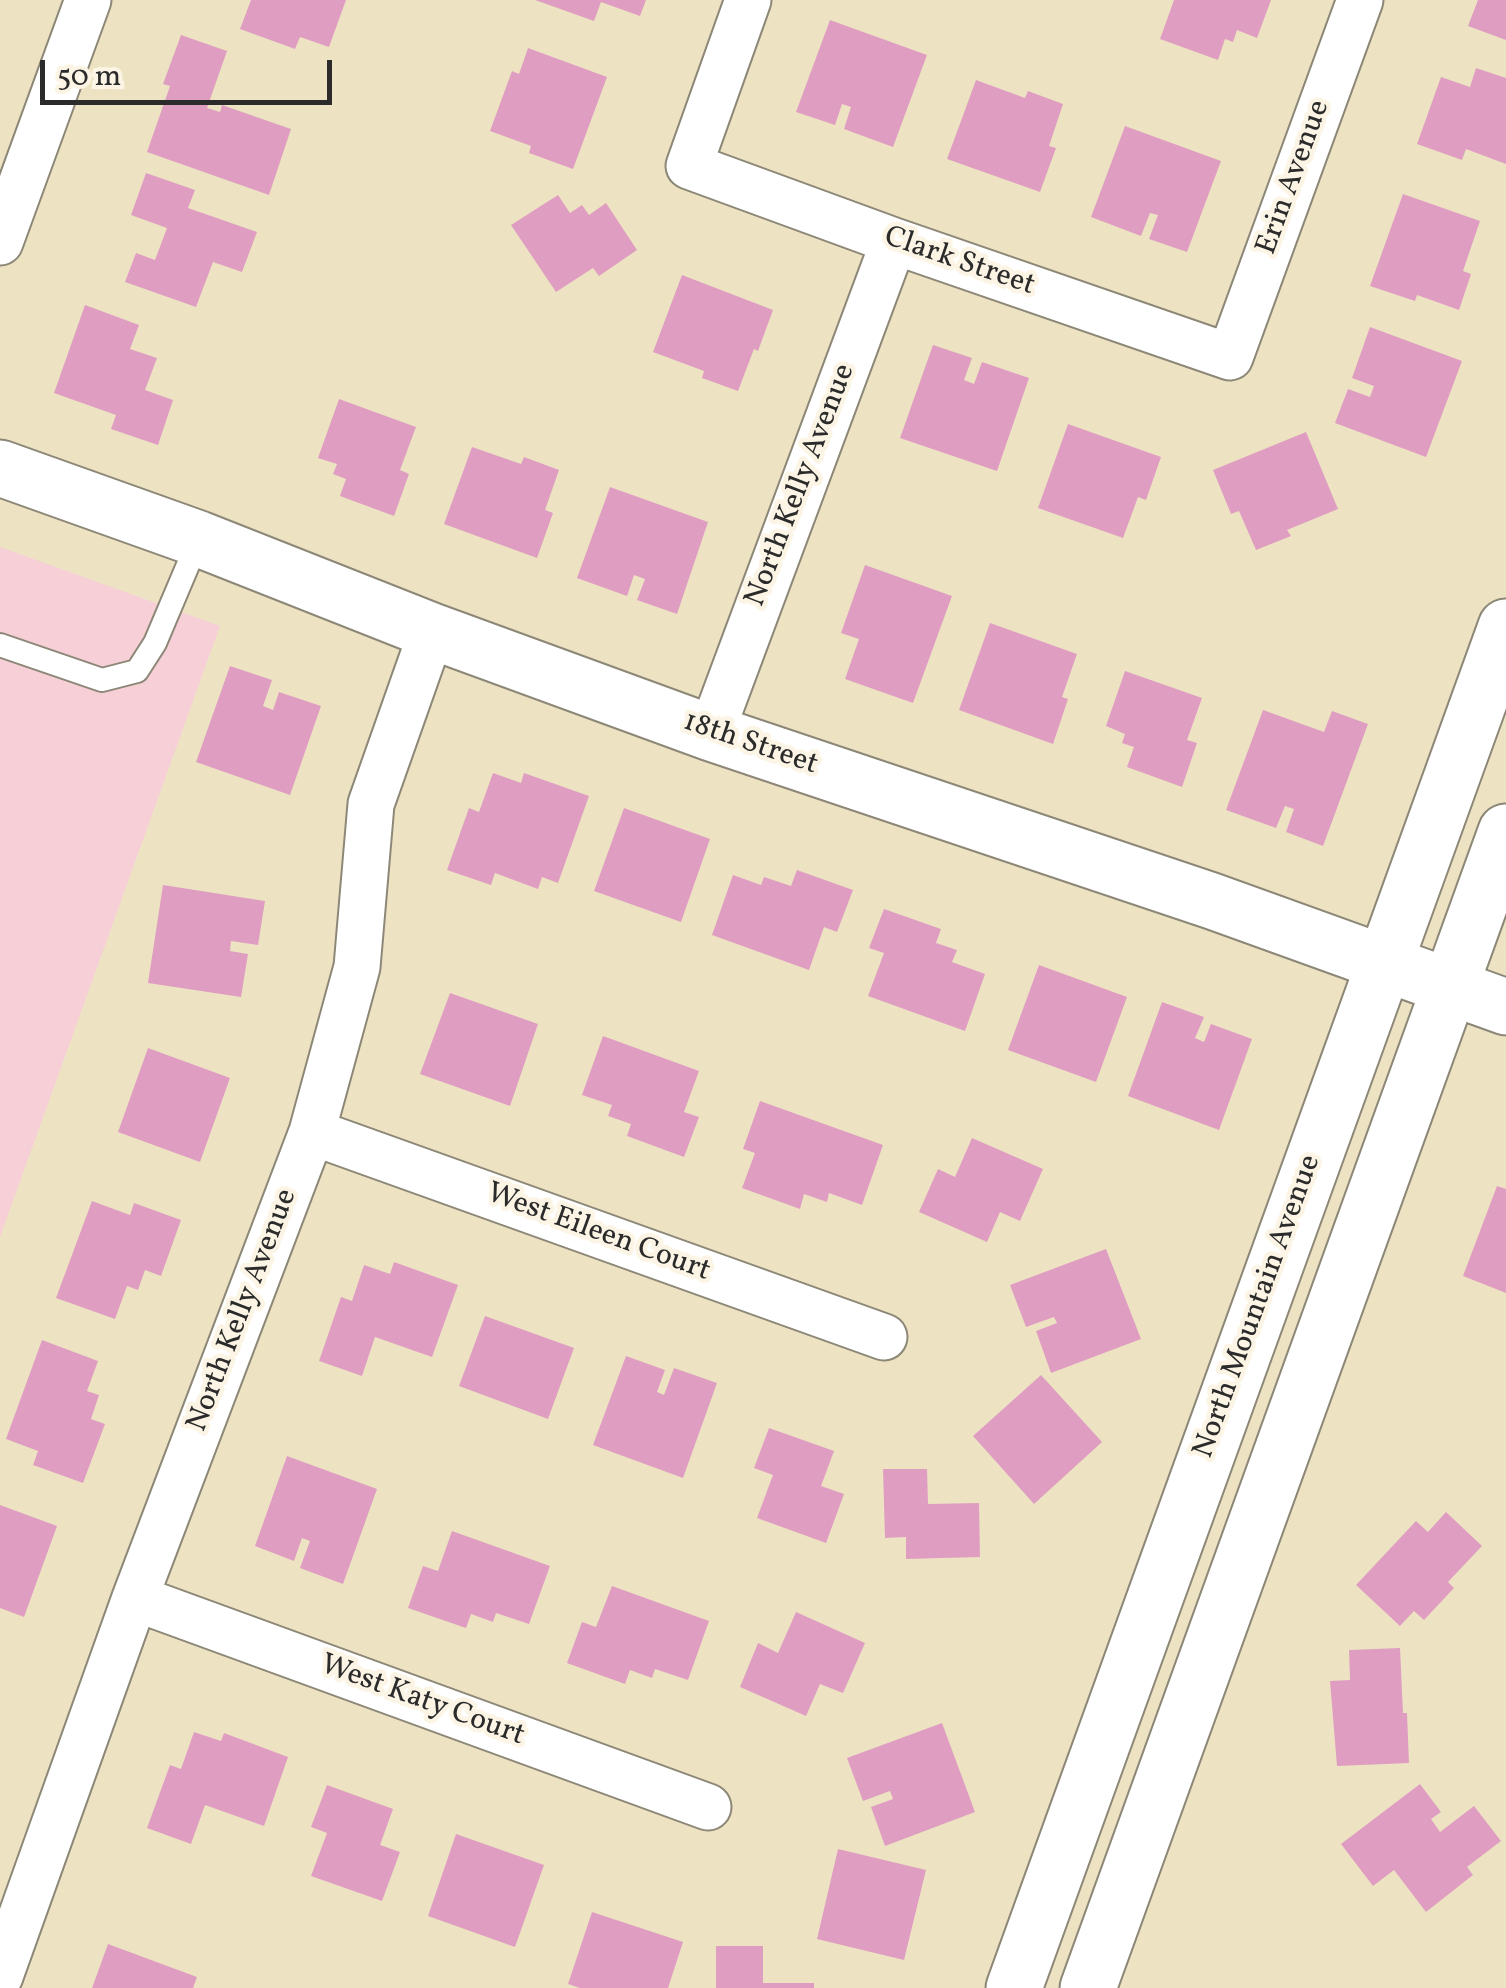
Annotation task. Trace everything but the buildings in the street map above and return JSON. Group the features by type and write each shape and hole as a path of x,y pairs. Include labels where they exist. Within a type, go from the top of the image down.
{"main road":[{"name":"18th Street","path":"0,468 711,733 1212,901 1506,1007"},
{"name":"North Mountain Avenue","path":"1014,1988 1506,627"},
{"path":"1088,1988 1506,832"}],"street":[{"path":"0,242 88,0"},
{"name":"Clark Street","path":"748,0 689,166 1230,357"},
{"name":"Erin Avenue","path":"1230,357 1360,0"},
{"name":"North Kelly Avenue","path":"711,733 894,240"},
{"name":"North Kelly Avenue","path":"0,1976 135,1598 312,1132 356,967 371,804 432,632"},
{"name":"West Eileen Court","path":"312,1132 884,1336"},
{"name":"West Katy Court","path":"135,1598 708,1807"}],"lane":[{"path":"0,644 102,680 137,670 155,643 199,539"}],"shaded area":[{"path":"0,547 220,626 0,1237"}]}
